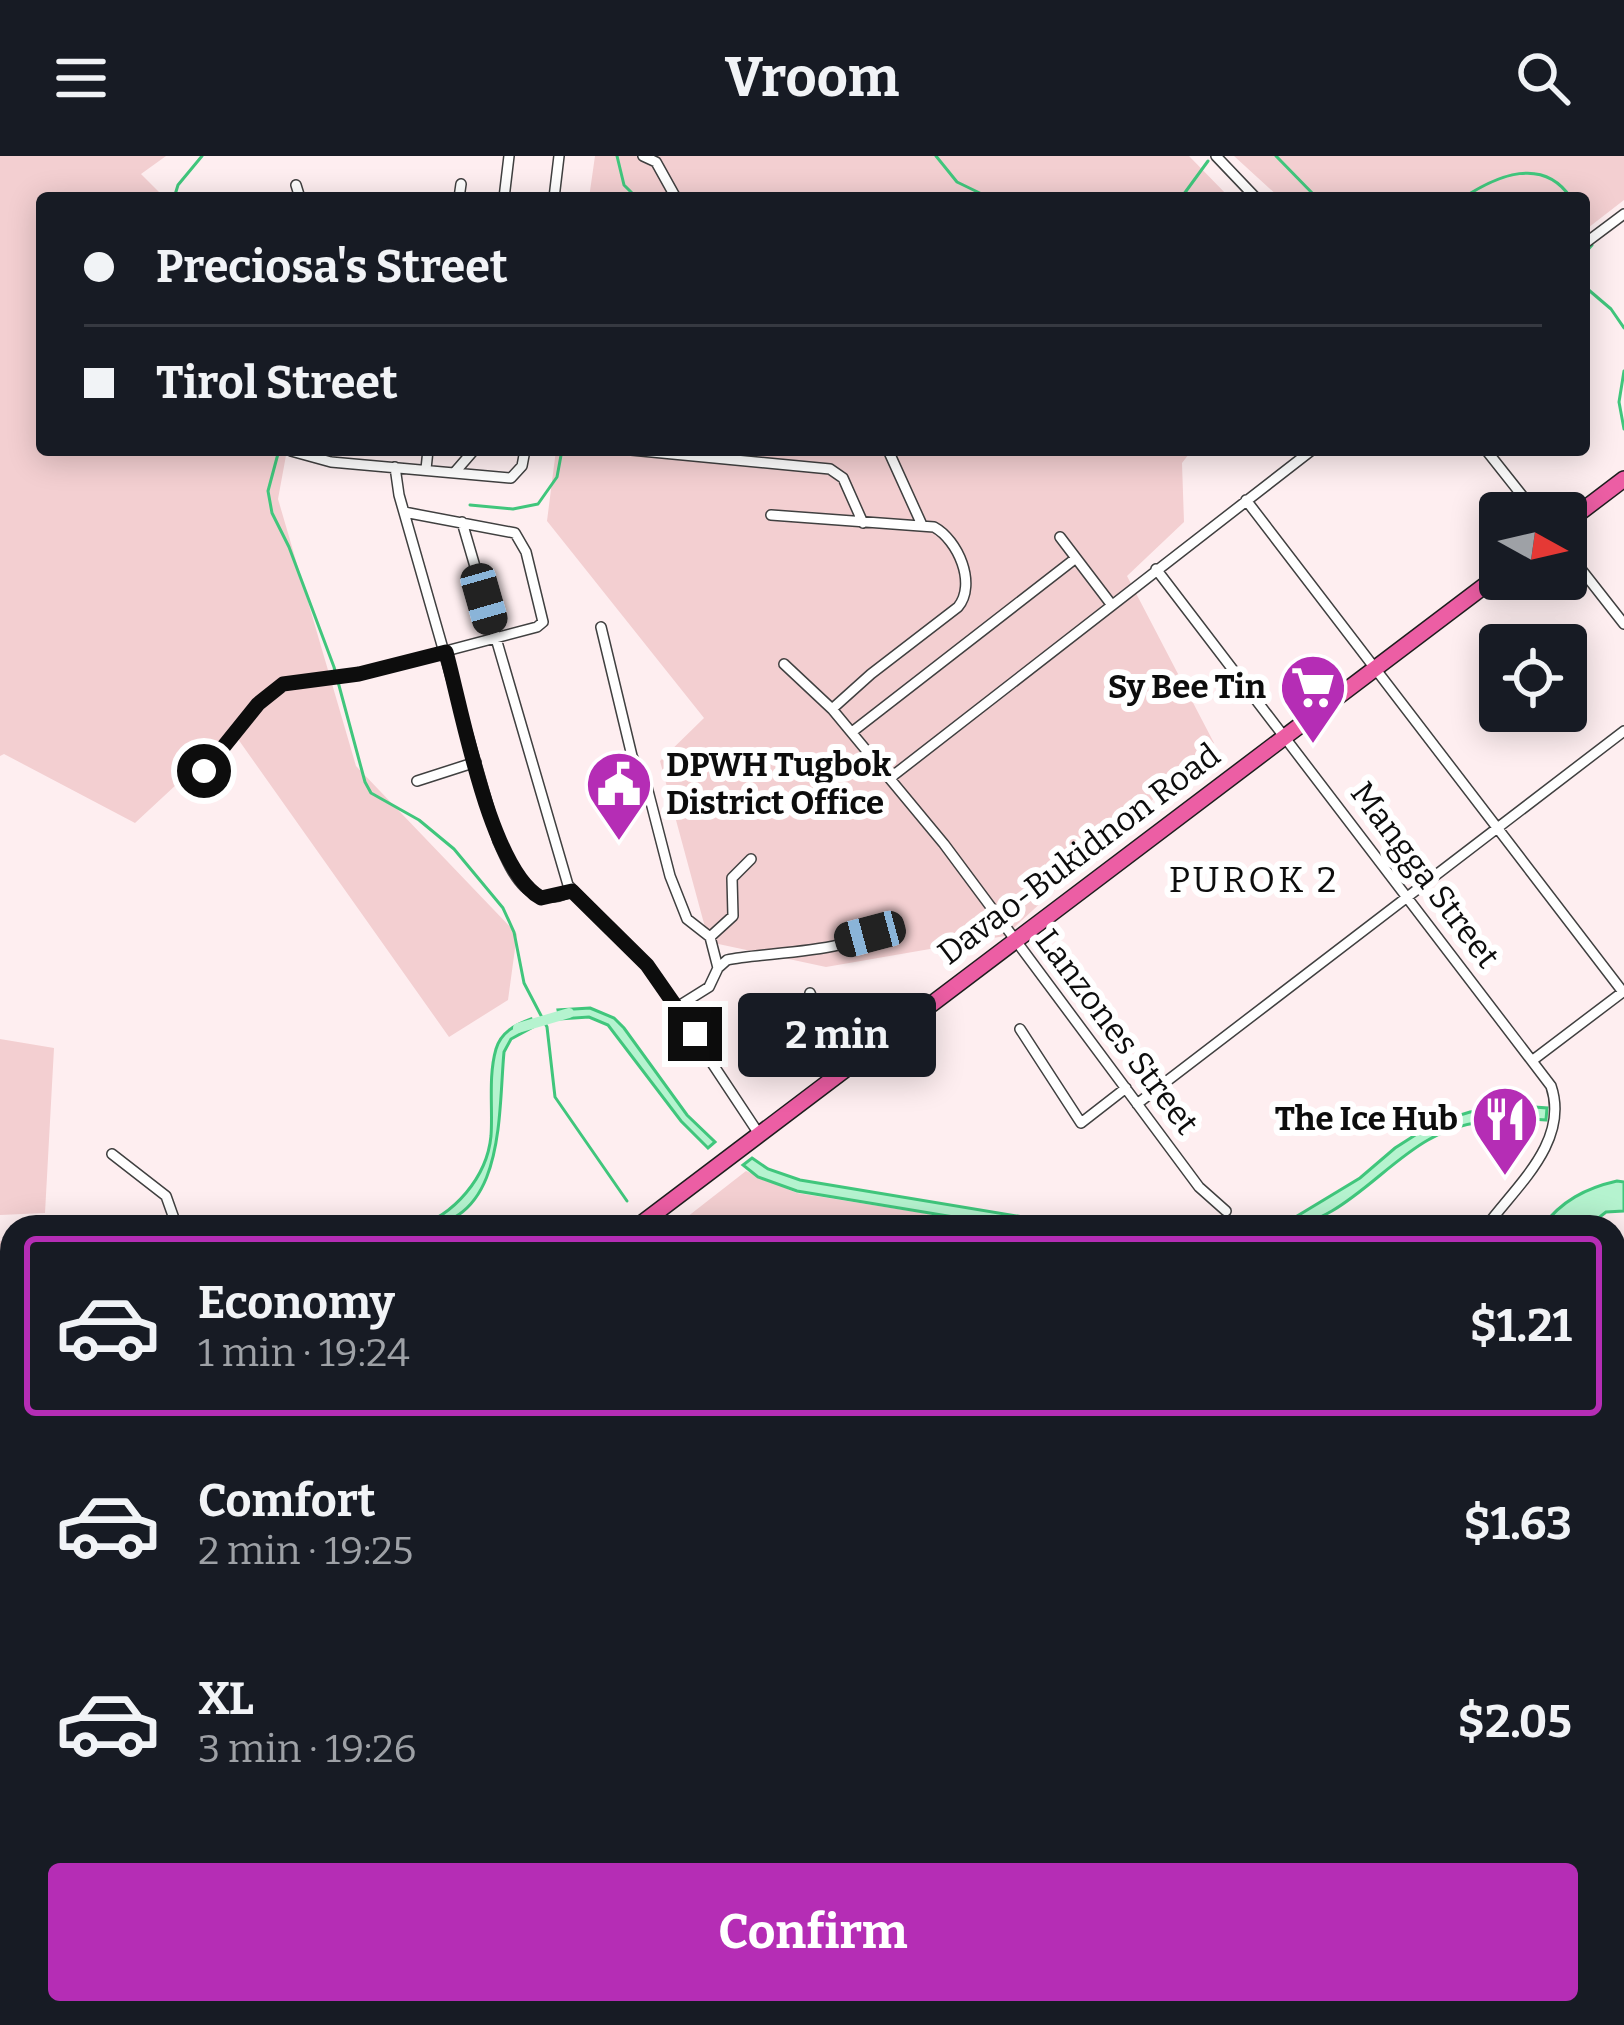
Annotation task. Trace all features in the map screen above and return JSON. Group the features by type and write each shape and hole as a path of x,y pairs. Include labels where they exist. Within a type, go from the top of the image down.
{"highway":[{"path":"1587,507 1624,479"},
{"name":"Davao-Bukidnon Road","path":"653,1215 1479,590"}],"street":[{"path":"505,192 509,156"},
{"path":"555,192 559,156"},
{"path":"643,156 656,162 673,192"},
{"path":"1216,156 1250,192"},
{"path":"460,192 461,184"},
{"path":"296,185 298,192"},
{"path":"1590,240 1624,214"},
{"path":"330,456 379,466 511,478 524,456"},
{"path":"379,466 380,456"},
{"path":"426,469 427,456"},
{"path":"455,472 469,456"},
{"path":"694,456 830,469 843,478 863,523"},
{"path":"891,456 922,525"},
{"path":"890,778 1304,456"},
{"path":"1491,456 1519,492"},
{"path":"395,467 498,842 515,874 541,898 572,891"},
{"path":"1246,500 1623,992 1533,1060"},
{"path":"196,793 208,764 271,691 283,684 345,676 537,627 544,614 523,543 515,533 404,512"},
{"path":"771,515 922,525 943,532 967,581 965,597 832,709"},
{"path":"462,522 572,891 639,955 759,1134"},
{"path":"1060,537 1111,604"},
{"path":"852,732 1076,558"},
{"name":"Mangga Street","path":"1156,569 1554,1091 1548,1138 1529,1175 1496,1215"},
{"path":"1587,577 1624,624"},
{"path":"602,627 632,756 647,787 670,876 687,919 710,937 718,968"},
{"name":"Lanzones Street","path":"784,664 832,709 890,778 1199,1187 1226,1211"},
{"path":"1137,1104 1624,731"},
{"path":"417,781 476,762"},
{"path":"710,937 733,916 732,878 751,859"},
{"path":"677,1007 709,987 718,968 731,958 799,954 870,934 887,920"},
{"path":"810,993 842,1072"},
{"path":"1020,1029 1081,1124 1126,1088"},
{"path":"112,1154 166,1196 173,1215"}],"shaded area":[{"path":"0,156 166,156 141,174 159,192 36,192 36,456 286,456 278,499 356,766 517,934 508,1000 449,1037 233,732 135,823 0,756"},
{"path":"595,156 1189,156 1224,192 590,192"},
{"path":"1234,156 1624,156 1624,200 1590,226 1590,192 1273,192"},
{"path":"555,456 1187,456 1182,463 1184,522 1127,576 1214,743 1005,936 826,967 709,942 660,761 704,718 547,521"},
{"path":"590,1008 624,1028 687,1115 715,1142 708,1148 681,1121 608,1025 589,1017 560,1019 558,1010"},
{"path":"531,1019 533,1027 511,1039 504,1052 497,1135 482,1188 466,1209 441,1215 466,1193 483,1166 491,1136 496,1049 509,1030"},
{"path":"0,1039 54,1048 45,1213 0,1215"},
{"path":"1547,1108 1546,1120 1485,1121 1441,1133 1410,1151 1339,1207 1324,1215 1299,1215 1360,1178 1434,1123 1470,1112"},
{"path":"752,1158 800,1180 1011,1215 942,1215 797,1191 758,1177 743,1165"},
{"path":"746,1171 797,1193 935,1215 690,1215"},
{"path":"1624,1182 1624,1211 1553,1215 1575,1197 1595,1187"}],"waterway":[{"path":"176,192 202,156"},
{"path":"617,156 624,185 631,192"},
{"path":"936,156 957,182 978,192"},
{"path":"1276,156 1311,192"},
{"path":"1185,192 1208,161"},
{"path":"1474,192 1505,177 1534,173 1566,192"},
{"path":"1590,291 1624,328"},
{"path":"1624,371 1619,402 1624,429"},
{"path":"277,456 268,491 272,513 334,667 365,782 371,793 419,820 454,849 503,908 514,932 524,983 547,1027 555,1097 627,1201"},
{"path":"470,505 513,509 538,504 557,477 561,456"},
{"path":"518,1028 569,1013"}],"place":[{"name":"Sy Bee Tin","path":"1313,746"},
{"name":"DPWH Tugbok District Office","path":"619,843"},
{"name":"The Ice Hub","path":"1505,1178"}],"district":[{"name":"PUROK 2","path":"1254,880"}],"route":[{"path":"204,771 258,704 283,684 359,674 446,652 507,862 534,895 549,899 572,891 647,965 695,1034"}]}
